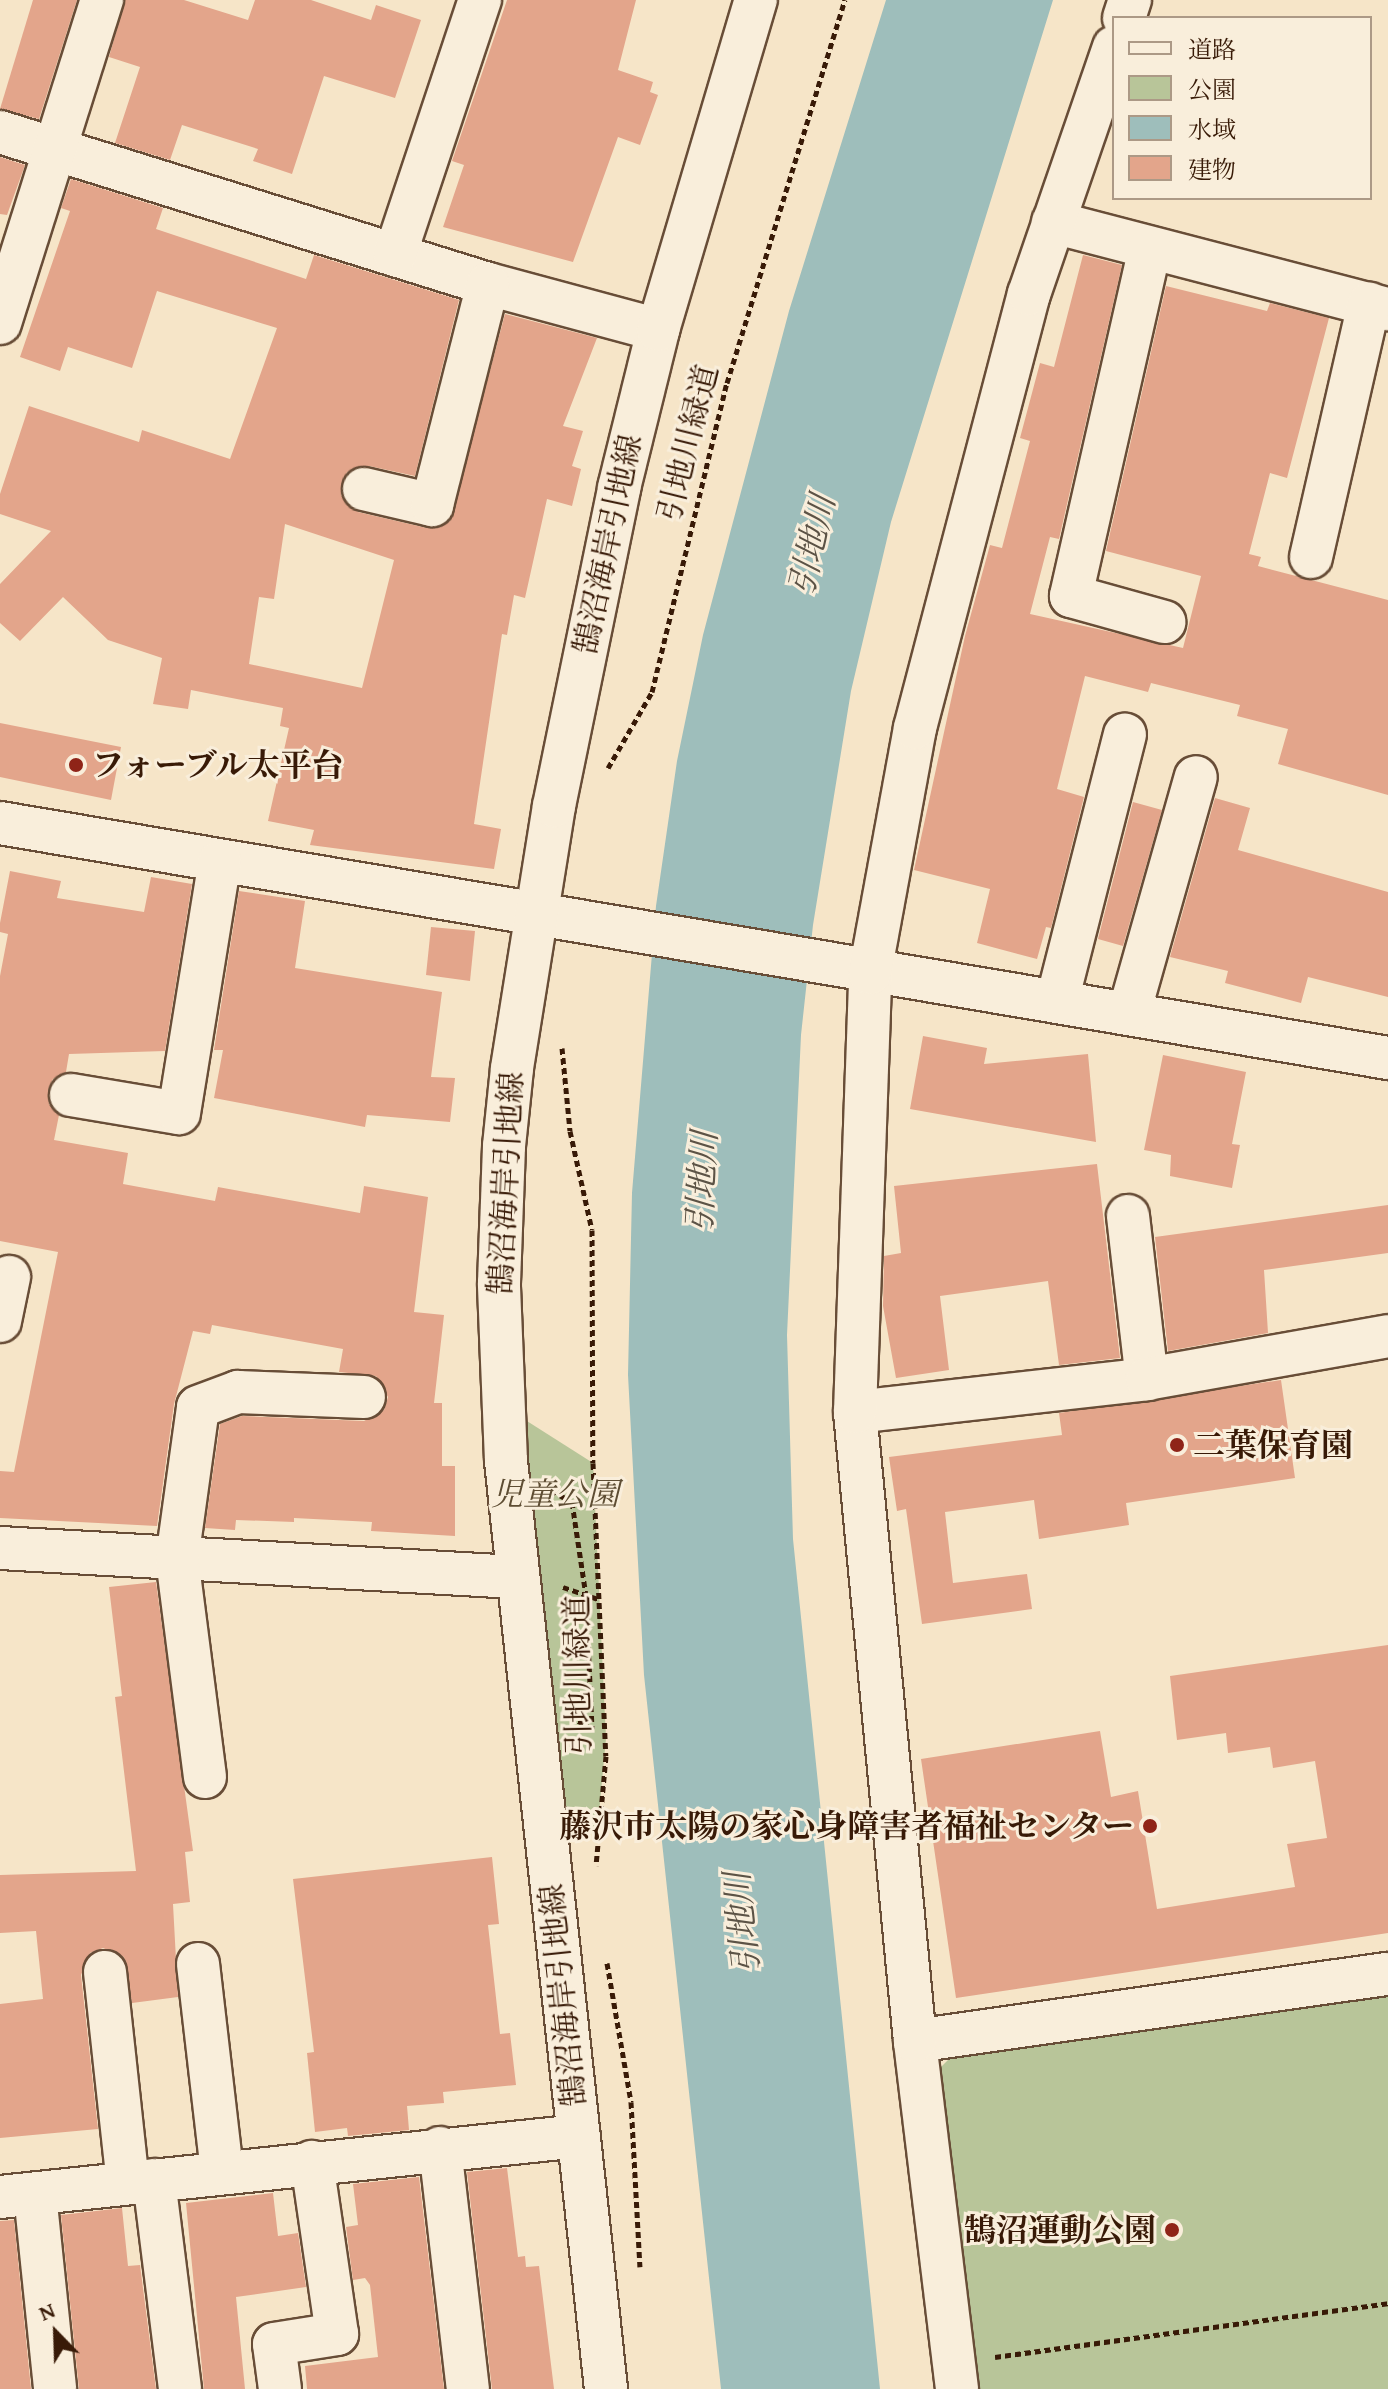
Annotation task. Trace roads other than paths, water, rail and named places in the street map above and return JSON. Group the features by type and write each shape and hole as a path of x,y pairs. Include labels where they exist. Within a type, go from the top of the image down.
{"street":[{"path":"0,323 102,0"},
{"path":"395,255 480,0"},
{"name":"鵠沼海岸引地線","path":"606,2389 516,1577 499,1340 500,1225 512,1068 536,912 586,641 658,330 756,0"},
{"path":"956,2376 915,2041 855,1412 870,973 915,728 1029,294 1112,53"},
{"path":"0,132 488,284 658,330"},
{"path":"1053,222 1378,307 1311,557"},
{"path":"1150,248 1071,596 1164,622"},
{"path":"364,489 432,505 488,284"},
{"path":"1057,1001 1125,735"},
{"path":"1129,1013 1196,777"},
{"path":"0,823 536,912 870,973 1057,1001 1388,1058"},
{"path":"71,1095 179,1113 220,861"},
{"path":"1128,1216 1147,1379"},
{"path":"0,1321 9,1277"},
{"path":"855,1412 1147,1379 1388,1336"},
{"path":"205,1777 177,1559 198,1407 238,1392 364,1397"},
{"path":"0,1548 516,1577"},
{"path":"198,1964 222,2173"},
{"path":"105,1972 180,2389"},
{"path":"915,2041 1388,1974"},
{"path":"55,2389 17,2195 440,2148 579,2136"},
{"path":"440,2148 468,2389"},
{"path":"280,2389 274,2344 337,2334 312,2162"}],"water":[{"name":"引地川","path":"886,0 1053,0 891,522 851,691 813,925 801,1035 787,1335 793,1539 880,2389 721,2389 644,1675 628,1375 632,1193 656,906 677,761 703,635 789,311"}],"place":[{"name":"フォーブル太平台","path":"76,765"},
{"name":"二葉保育園","path":"1177,1445"},
{"name":"藤沢市太陽の家心身障害者福祉センター","path":"1150,1826"},
{"name":"鵠沼運動公園","path":"1172,2230"}],"park label":[{"name":"児童公園","path":"555,1494"}]}
